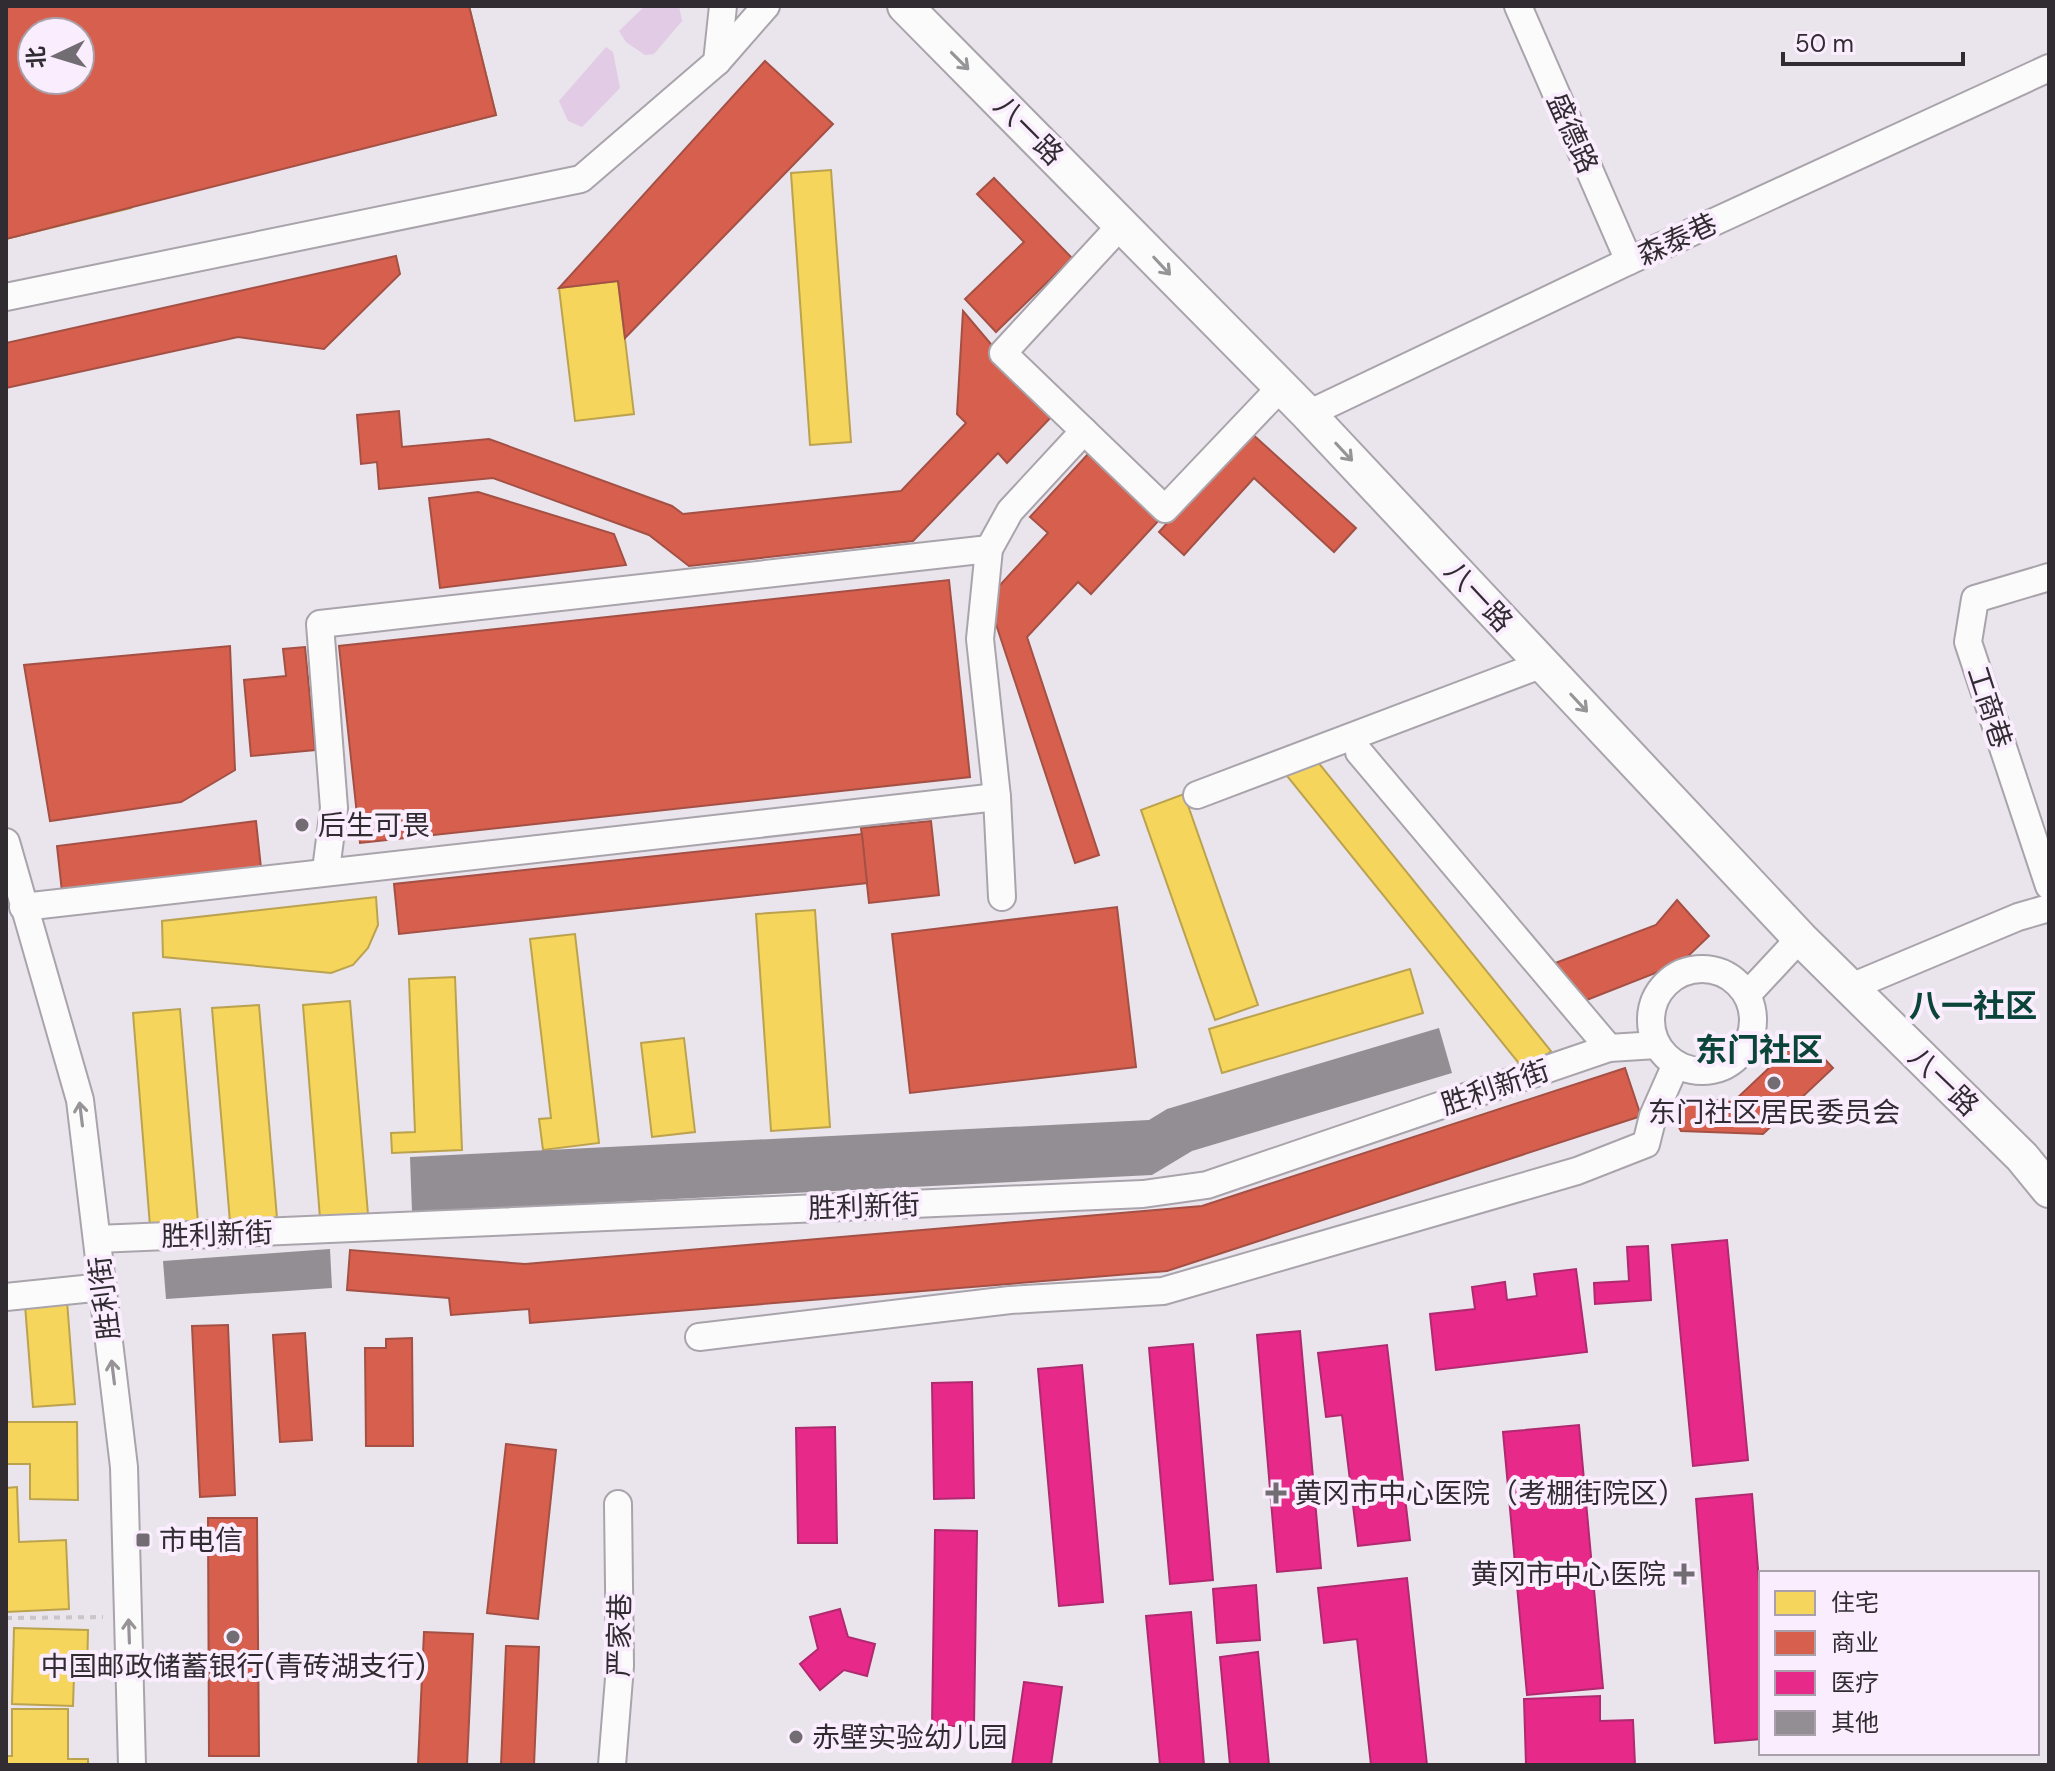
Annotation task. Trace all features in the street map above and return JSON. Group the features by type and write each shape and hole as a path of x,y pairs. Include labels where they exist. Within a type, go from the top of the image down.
{"main road":[{"name":"八一路","path":"905,6 1308,414 1800,938 2022,1157 2049,1190"}],"street":[{"path":"717,62 723,6"},
{"path":"6,297 581,179 717,62 766,6"},
{"name":"盛德路","path":"1518,6 1629,261"},
{"name":"森泰巷","path":"1308,414 1629,261 2049,68"},
{"path":"1122,224 1003,353 1165,509 1281,387"},
{"path":"1002,897 997,797 980,639 989,549 1010,511 1084,431"},
{"path":"326,870 334,808 320,624 989,549"},
{"name":"工商巷","path":"2049,577 1975,599 1968,642 2049,886"},
{"path":"1197,795 1543,664"},
{"path":"1359,752 1609,1048"},
{"path":"23,907 326,870 997,797"},
{"name":"胜利街","path":"7,848 80,1100 124,1467 132,1765"},
{"path":"1851,987 2018,917 2049,908"},
{"path":"1747,995 1800,938"},
{"path":"1689,970 1715,970 1728,975 1747,995 1753,1020 1751,1033 1738,1056 1715,1069 1702,1071 1676,1064 1657,1045 1651,1020 1653,1006 1666,983 1677,975 1689,970"},
{"name":"胜利新街","path":"97,1239 1143,1194 1207,1185 1609,1048 1657,1045"},
{"path":"699,1337 840,1327 1010,1300 1163,1291 1577,1171 1646,1144 1653,1116 1676,1064"},
{"path":"6,1297 103,1287"},
{"name":"严家巷","path":"612,1765 620,1666 618,1504"}],"path":[{"path":"6,1618 129,1617"}],"shaded area":[{"path":"645,6 679,6 682,21 654,54 645,55 626,42 619,31"},
{"path":"606,47 613,52 620,88 582,127 568,121 559,101"}],"building: 住宅":[{"path":"389,6 469,6 496,115 424,133"},
{"path":"112,136 131,208 6,239 6,163"},
{"path":"831,170 851,442 810,445 791,173"},
{"path":"618,281 634,414 575,421 559,288"},
{"path":"1313,756 1551,1051 1526,1072 1287,776"},
{"path":"1184,794 1258,1005 1215,1020 1141,810"},
{"path":"376,897 378,925 368,948 353,965 331,973 163,957 162,921"},
{"path":"815,910 830,1127 771,1131 756,914"},
{"path":"575,934 599,1143 543,1150 539,1119 551,1118 530,939"},
{"path":"1410,969 1423,1013 1222,1073 1209,1029"},
{"path":"455,977 462,1150 392,1153 391,1133 415,1132 409,979"},
{"path":"350,1001 368,1214 320,1218 303,1005"},
{"path":"259,1005 277,1218 230,1222 212,1008"},
{"path":"180,1009 198,1222 150,1226 133,1013"},
{"path":"684,1038 695,1132 652,1137 641,1043"},
{"path":"67,1301 75,1404 33,1407 25,1305"},
{"path":"6,1422 77,1422 78,1500 30,1499 30,1464 6,1464"},
{"path":"17,1487 19,1542 66,1540 69,1609 6,1612 6,1488"},
{"path":"14,1628 88,1630 87,1675 74,1675 73,1706 12,1704"},
{"path":"12,1709 68,1709 68,1759 88,1759 88,1765 6,1765 6,1756 12,1756"}],"building: 商业":[{"path":"6,6 469,6 496,115 6,239"},
{"path":"765,61 833,124 625,338 618,281 559,288"},
{"path":"994,178 1072,258 996,332 965,299 1024,242 977,194"},
{"path":"396,256 400,274 324,349 238,337 6,388 6,343"},
{"path":"963,311 1006,362 1057,411 1007,463 998,453 913,541 689,566 649,535 493,478 379,489 377,462 361,464 357,415 399,411 402,447 489,439 672,506 683,514 901,491 966,423 957,414"},
{"path":"1250,432 1356,528 1334,552 1254,478 1184,555 1159,532"},
{"path":"1089,453 1160,519 1091,594 1078,582 1027,637 1099,855 1075,863 990,606 1000,585 1048,533 1030,517"},
{"path":"478,492 614,534 626,565 440,588 429,498"},
{"path":"949,580 970,777 360,843 339,646"},
{"path":"230,646 235,770 181,802 50,821 24,665"},
{"path":"305,647 315,750 251,756 244,680 286,676 283,649"},
{"path":"256,821 261,868 62,892 57,846"},
{"path":"931,821 939,895 869,903 861,828"},
{"path":"862,834 867,883 399,934 394,884"},
{"path":"1677,900 1709,936 1681,963 1579,1003 1550,965 1656,925"},
{"path":"1117,907 1136,1067 910,1093 892,934"},
{"path":"1803,1036 1833,1068 1763,1134 1681,1131 1669,1109 1691,1097 1733,1102"},
{"path":"1625,1068 1641,1116 1167,1271 530,1323 529,1309 451,1315 449,1298 347,1290 350,1250 525,1264 1202,1206"},
{"path":"228,1325 235,1495 200,1497 192,1326"},
{"path":"305,1333 312,1440 280,1442 273,1335"},
{"path":"412,1338 413,1446 366,1446 365,1348 386,1348 386,1339"},
{"path":"506,1444 556,1450 538,1619 487,1613"},
{"name":"中国邮政储蓄银行(青砖湖支行)","path":"208,1518 257,1518 259,1756 209,1756"},
{"path":"424,1632 473,1634 467,1765 418,1765"},
{"path":"506,1646 539,1647 534,1765 501,1765"}],"building: 医疗":[{"path":"1727,1240 1748,1460 1693,1466 1672,1245"},
{"path":"1648,1246 1651,1300 1595,1304 1594,1283 1629,1281 1627,1247"},
{"path":"1576,1269 1587,1352 1436,1370 1430,1314 1475,1309 1472,1287 1505,1282 1507,1300 1537,1296 1534,1274"},
{"path":"1300,1331 1321,1568 1277,1572 1257,1335"},
{"path":"1193,1344 1213,1580 1170,1584 1149,1348"},
{"path":"1387,1345 1410,1540 1358,1546 1342,1415 1326,1417 1318,1353"},
{"path":"1082,1365 1103,1602 1059,1606 1038,1369"},
{"path":"972,1382 974,1498 934,1499 932,1383"},
{"path":"1579,1425 1603,1688 1527,1695 1503,1432"},
{"path":"835,1427 837,1543 798,1543 796,1428"},
{"path":"1752,1494 1759,1582 1759,1739 1715,1743 1696,1499"},
{"path":"935,1530 977,1531 974,1726 932,1726"},
{"path":"1407,1578 1427,1765 1371,1765 1357,1639 1324,1643 1318,1588"},
{"path":"1256,1585 1260,1640 1217,1643 1213,1589"},
{"path":"840,1609 848,1637 875,1644 867,1676 844,1670 820,1690 800,1664 818,1649 810,1617"},
{"path":"1191,1612 1204,1765 1160,1765 1146,1616"},
{"path":"1258,1652 1269,1765 1230,1765 1220,1657"},
{"path":"1024,1682 1062,1687 1051,1765 1012,1765"},
{"path":"1600,1696 1600,1721 1633,1720 1635,1765 1526,1765 1524,1699"}],"building: 其他":[{"path":"1439,1028 1452,1073 1192,1151 1152,1175 412,1212 410,1157 1149,1120 1167,1109"},
{"path":"330,1249 332,1288 166,1299 163,1261"}],"place":[{"name":"后生可畏","path":"302,825"},
{"name":"东门社区居民委员会","path":"1774,1083"},
{"name":"黄冈市中心医院（考棚街院区）","path":"1276,1493"},
{"name":"市电信","path":"143,1540"},
{"name":"黄冈市中心医院","path":"1684,1574"},
{"name":"中国邮政储蓄银行(青砖湖支行)","path":"233,1637"},
{"name":"赤壁实验幼儿园","path":"796,1737"}],"district":[{"name":"八一社区","path":"1973,1006"},
{"name":"东门社区","path":"1759,1050"}]}
